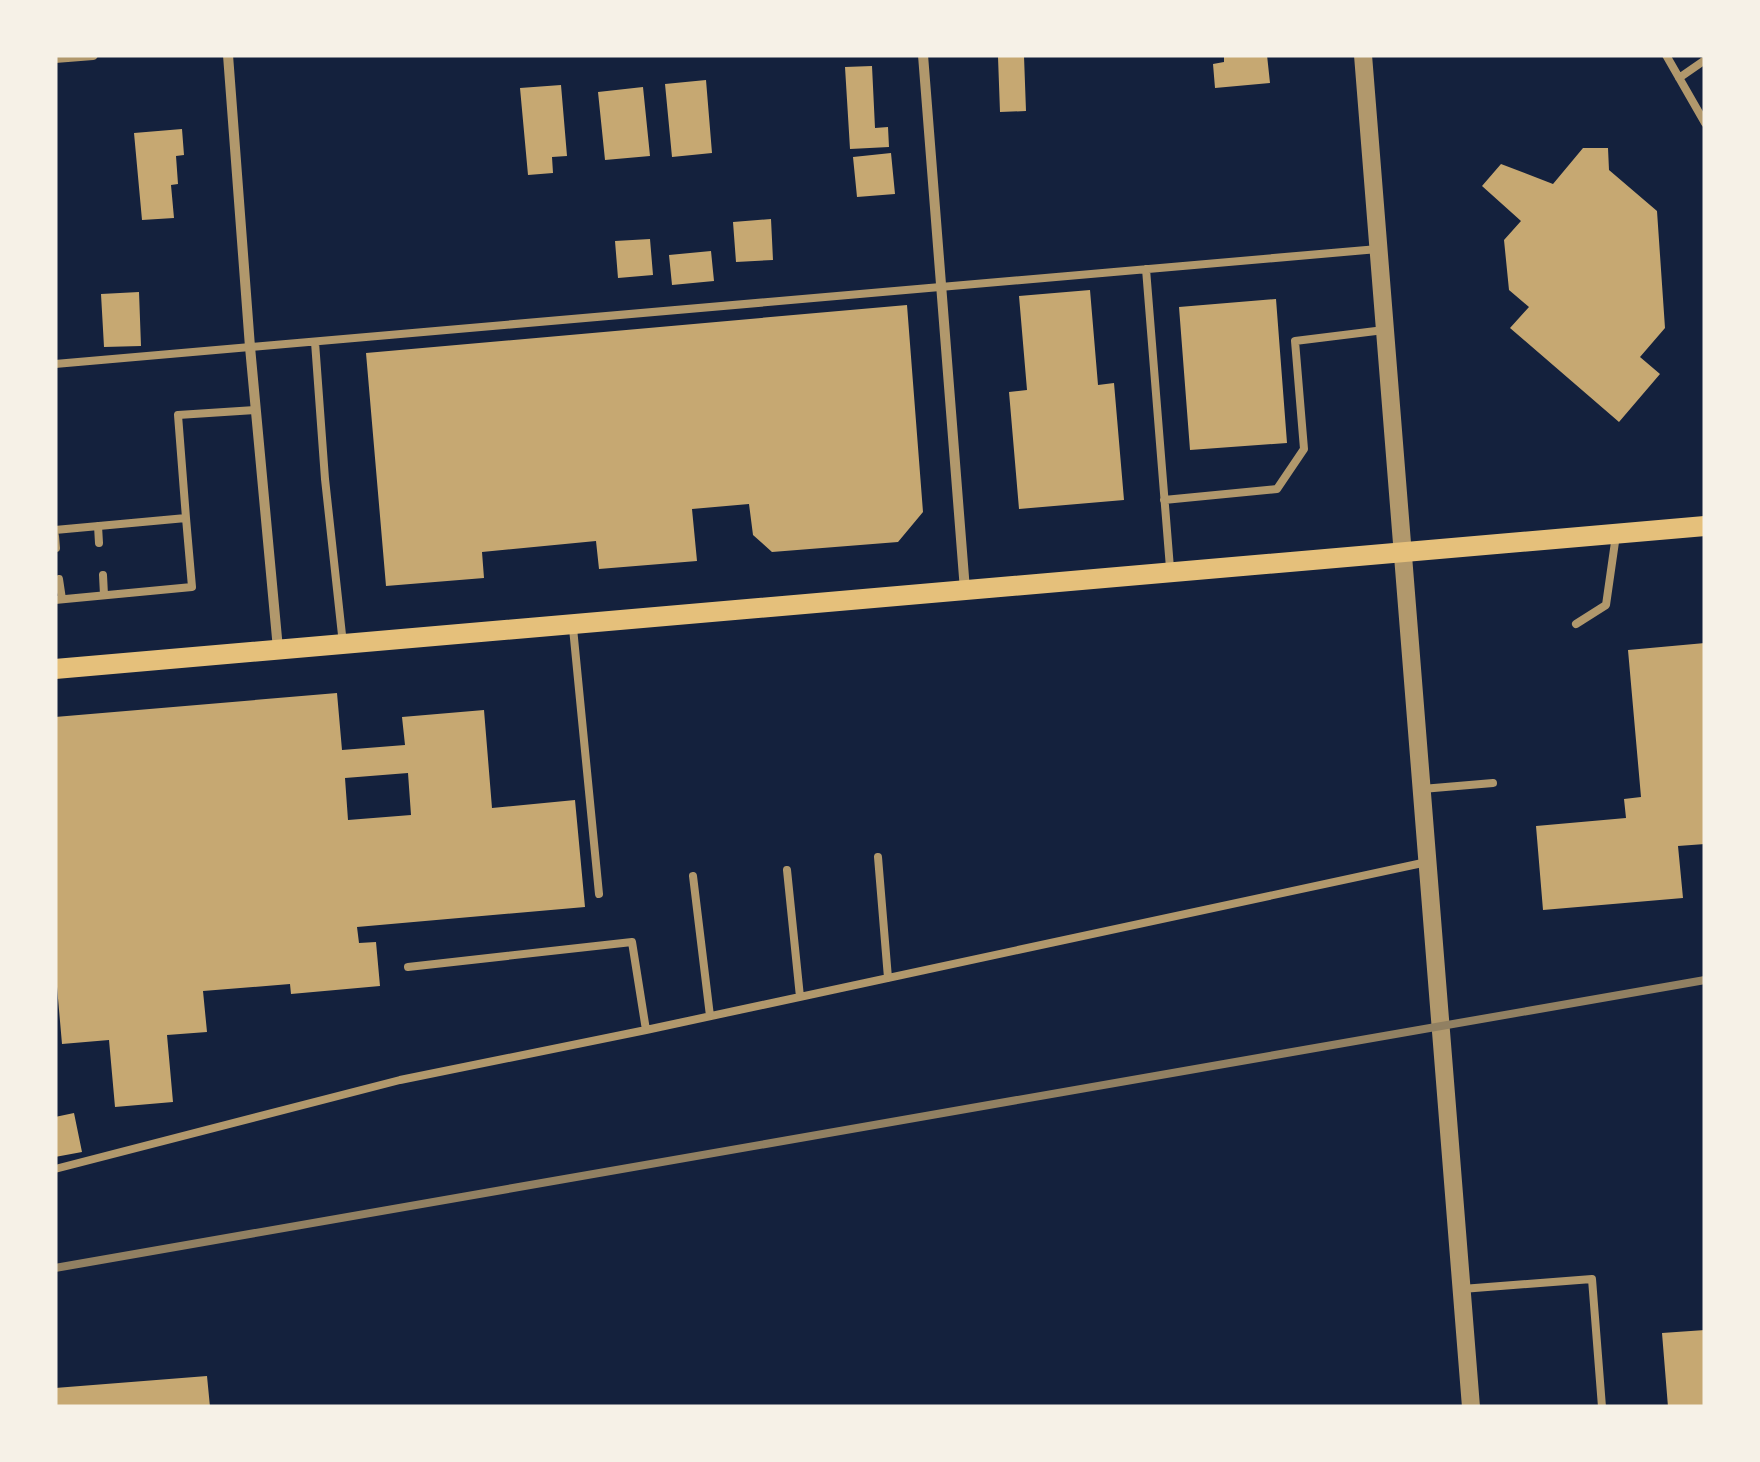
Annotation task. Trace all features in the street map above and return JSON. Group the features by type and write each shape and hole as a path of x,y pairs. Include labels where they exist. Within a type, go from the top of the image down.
{"main road":[{"path":"55,669 1705,526"}],"street":[{"path":"55,58 93,55"},
{"path":"228,55 278,649"},
{"path":"923,55 965,590"},
{"path":"1363,55 1471,1407"}],"lane":[{"path":"1666,55 1705,123"},
{"path":"1679,78 1705,60"},
{"path":"55,364 1378,249"},
{"path":"1146,269 1170,572"},
{"path":"1164,500 1277,490 1304,450 1296,340 1385,330"},
{"path":"315,342 343,644"},
{"path":"59,579 58,600 192,587 178,415 256,410"},
{"path":"56,548 55,533 186,518"},
{"path":"98,526 99,543"},
{"path":"1576,624 1606,605 1616,534"},
{"path":"102,575 104,595"},
{"path":"573,624 599,894"},
{"path":"1422,788 1493,782"},
{"path":"878,857 888,978"},
{"path":"55,1169 400,1080 1427,862"},
{"path":"787,870 800,997"},
{"path":"692,876 710,1016"},
{"path":"408,967 632,942 646,1030"},
{"path":"1462,1290 1592,1279 1602,1407"}],"building":[{"path":"1224,55 1267,55 1270,83 1215,88 1213,64 1224,62"},
{"path":"1024,56 1026,111 1000,112 998,57"},
{"path":"872,66 875,128 888,127 889,147 850,149 845,67"},
{"path":"706,80 712,153 672,157 665,84"},
{"path":"561,85 567,156 552,157 553,173 528,175 520,88"},
{"path":"643,87 650,156 605,160 598,92"},
{"path":"182,129 184,155 176,156 178,184 171,185 174,218 142,220 134,133"},
{"path":"1583,148 1608,148 1609,170 1657,211 1665,328 1640,357 1660,374 1619,422 1510,328 1529,307 1509,290 1504,240 1521,221 1482,186 1501,164 1553,184"},
{"path":"891,153 895,194 857,197 853,157"},
{"path":"771,219 773,260 736,262 733,222"},
{"path":"650,239 653,275 618,278 615,241"},
{"path":"711,251 714,281 672,285 669,255"},
{"path":"1090,290 1098,385 1114,383 1124,500 1019,509 1009,392 1027,390 1019,296"},
{"path":"139,292 141,346 104,347 101,294"},
{"path":"1276,299 1287,443 1190,450 1179,307"},
{"path":"907,305 923,512 898,542 772,552 753,535 749,504 692,509 697,561 599,569 596,541 482,552 484,578 386,586 366,353"},
{"path":"1705,643 1705,844 1678,846 1683,898 1543,910 1536,826 1626,818 1624,799 1641,797 1628,650"},
{"path":"337,693 342,750 405,745 402,717 484,710 492,808 575,800 585,907 357,927 359,943 376,942 380,986 291,994 290,984 203,991 207,1032 167,1035 173,1102 115,1107 109,1040 62,1044 55,964 55,717","holes":["408,773 411,815 348,820 345,778"]},
{"path":"74,1113 82,1152 55,1157 55,1117"},
{"path":"1705,1330 1705,1407 1668,1407 1662,1333"},
{"path":"207,1376 210,1407 55,1407 55,1388"}],"railway":[{"path":"55,1268 1705,980"}]}
